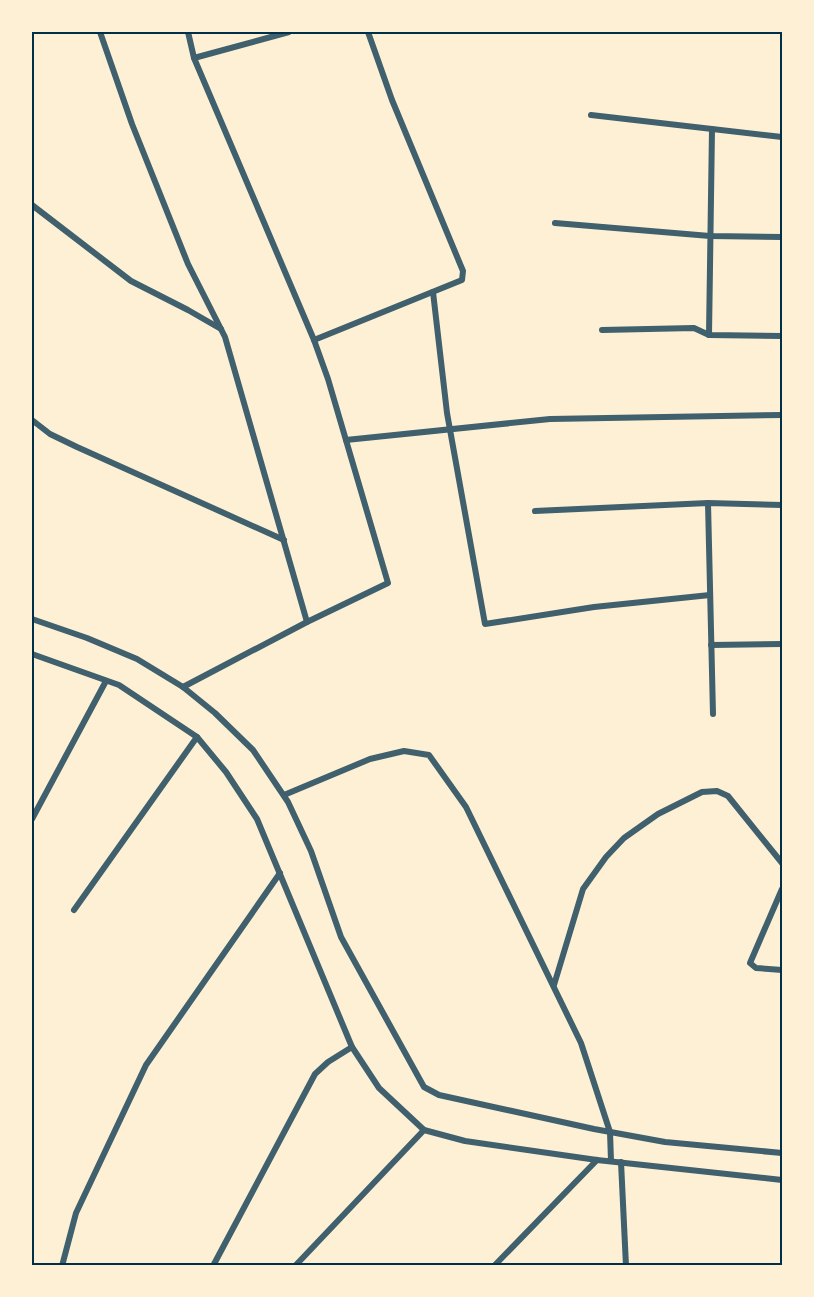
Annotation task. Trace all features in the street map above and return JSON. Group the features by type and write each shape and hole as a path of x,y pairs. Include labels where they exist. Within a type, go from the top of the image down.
{"street":[{"path":"100,32 132,124 188,264 221,330 307,622"},
{"path":"183,687 307,622 388,583 314,340 194,58 188,32"},
{"path":"194,58 289,32"},
{"path":"314,340 462,280 463,272 392,100 368,32"},
{"path":"591,115 783,137"},
{"path":"709,335 712,129"},
{"path":"32,205 131,281 221,330"},
{"path":"555,223 710,236 783,237"},
{"path":"433,292 450,428 485,624 594,607 710,595"},
{"path":"602,330 694,328 709,335 783,336"},
{"path":"346,440 550,419 783,415"},
{"path":"32,420 50,434 77,447 284,540"},
{"path":"708,503 712,714"},
{"path":"535,511 708,503 783,505"},
{"path":"32,619 87,638 136,659 183,687 215,713 253,750 284,795 310,851 341,937 424,1087 439,1095 610,1132 665,1142 783,1153"},
{"path":"711,645 783,644"},
{"path":"32,654 119,685 197,737 226,772 257,819 352,1047 380,1088 424,1130 465,1141 597,1160 783,1180"},
{"path":"32,819 106,681"},
{"path":"74,910 197,737"},
{"path":"284,795 370,759 404,751 429,755 466,807 581,1043 610,1132 611,1161"},
{"path":"554,986 583,889 606,856 624,838 658,814 702,792 717,791 728,796 783,863"},
{"path":"62,1266 76,1214 146,1065 280,873"},
{"path":"783,889 750,963 756,968 783,970"},
{"path":"213,1266 315,1074 328,1062 352,1047"},
{"path":"295,1266 424,1130"},
{"path":"494,1266 597,1160"},
{"path":"621,1162 626,1266"}]}
